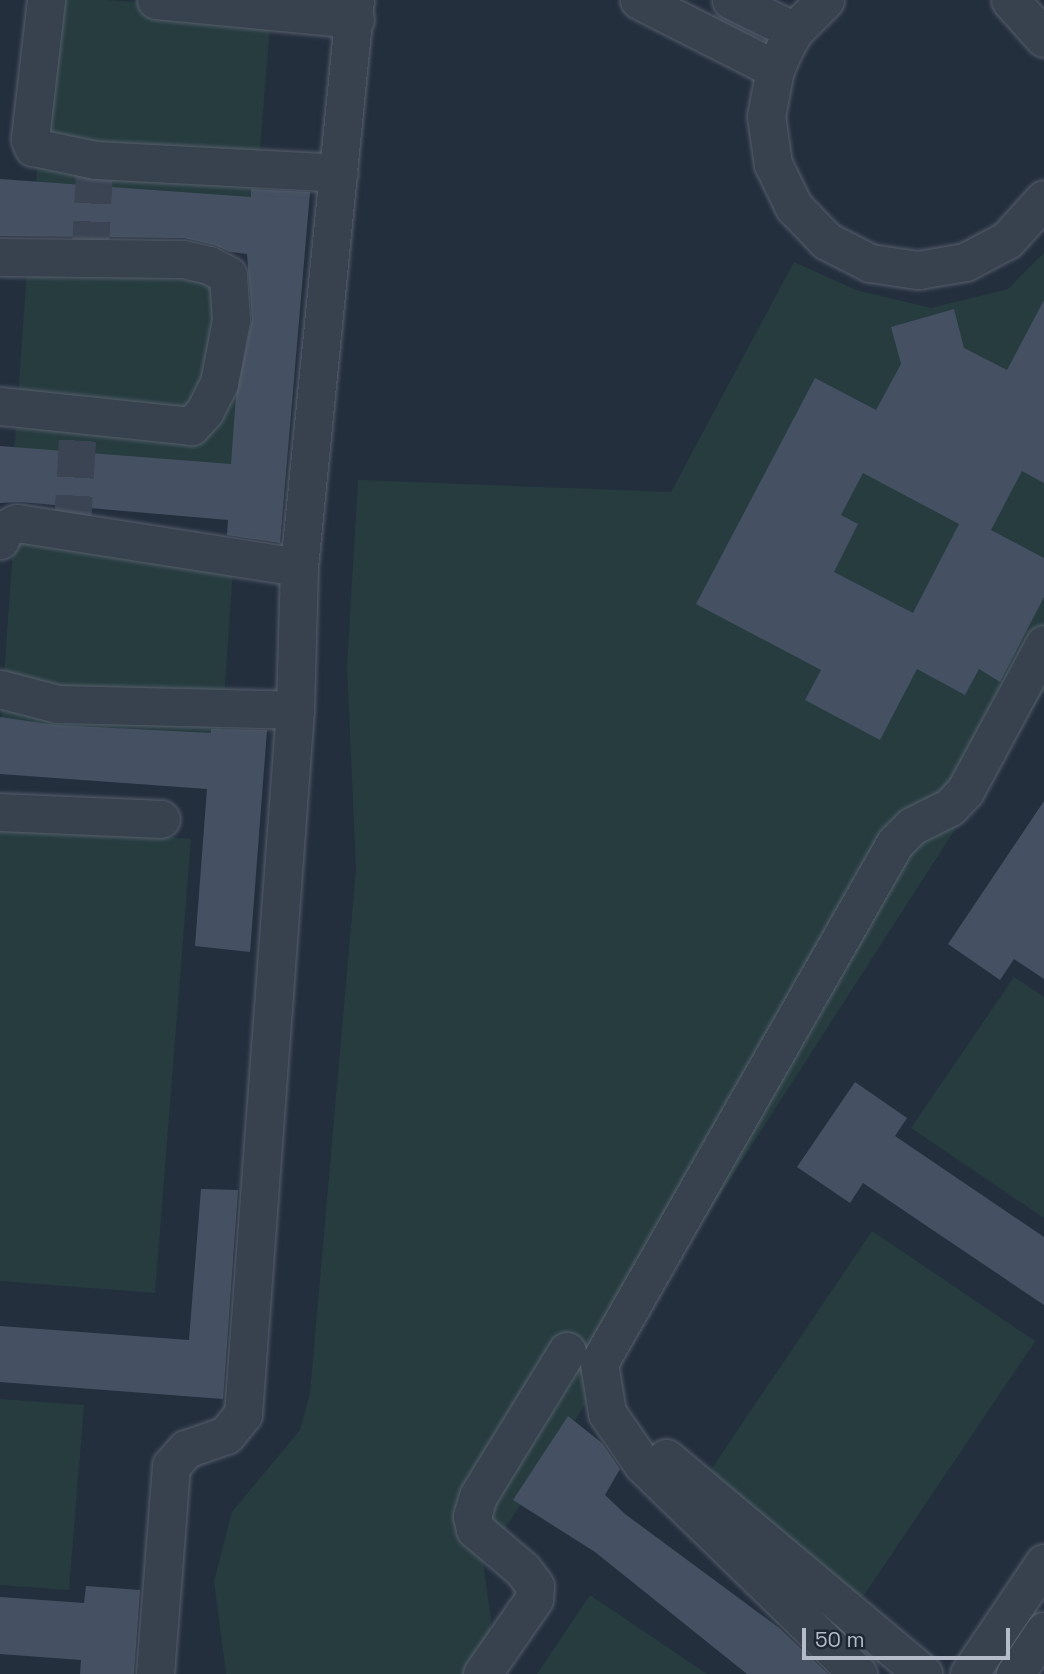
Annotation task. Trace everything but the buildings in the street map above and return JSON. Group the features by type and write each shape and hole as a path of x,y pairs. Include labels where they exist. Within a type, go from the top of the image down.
{"street":[{"path":"46,0 30,139 33,148 95,160 339,173"},
{"path":"155,1674 171,1466 186,1449 226,1435 243,1414 295,710 299,567 355,9 156,0"},
{"path":"639,0 775,69"},
{"path":"731,0 794,31"},
{"path":"825,0 794,31 775,69 766,116 773,164 794,207 827,241 870,263 918,270 965,262 1007,240 1043,204"},
{"path":"1011,0 1044,38"},
{"path":"0,257 183,259 209,265 228,275 231,320 219,383 205,411 191,426 0,406"},
{"path":"0,540 5,529 17,523 299,567"},
{"path":"858,1674 643,1465 607,1413 599,1363 895,843 912,826 950,807 965,791 1044,644"},
{"path":"0,689 57,704 295,710"},
{"path":"0,812 161,819"},
{"path":"482,1674 534,1599 535,1586 522,1569 475,1529 472,1516 478,1496 566,1351"},
{"path":"607,1413 683,1471 923,1674"},
{"path":"969,1674 1044,1563"},
{"path":"1015,1674 1044,1631"}],"green space":[{"path":"50,0 107,0 271,12 256,200 36,184"},
{"path":"1044,253 1044,691 483,1563 491,1619 488,1660 479,1674 226,1674 214,1581 232,1512 300,1430 310,1393 356,869 347,666 358,480 671,492 794,262 856,290 931,308 1008,289"},
{"path":"27,269 247,284 234,474 14,459"},
{"path":"14,533 234,548 221,737 1,722"},
{"path":"0,824 191,839 155,1293 0,1281"},
{"path":"1014,977 1044,997 1044,1218 911,1128"},
{"path":"872,1231 1035,1341 838,1633 675,1523"},
{"path":"0,1399 84,1405 69,1590 0,1585"},
{"path":"590,1595 707,1674 537,1674"}],"tunnel":[{"path":"90,258 95,160"},
{"path":"72,532 79,415"}]}
